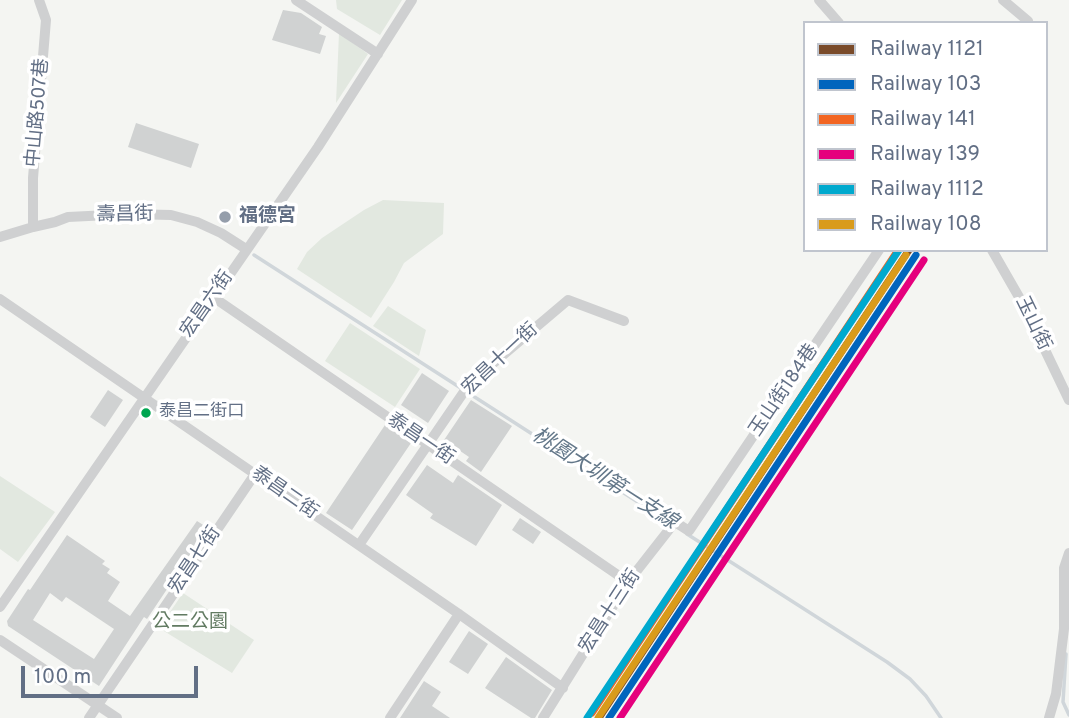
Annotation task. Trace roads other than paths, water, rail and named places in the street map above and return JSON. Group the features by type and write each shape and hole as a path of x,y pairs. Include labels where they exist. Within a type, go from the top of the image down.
{"street":[{"name":"中山路507巷","path":"33,227 33,178 46,20 39,0"},
{"path":"296,0 378,54"},
{"name":"宏昌六街","path":"0,607 318,147 412,0"},
{"path":"819,0 837,21"},
{"path":"1003,0 1028,21"},
{"name":"壽昌街","path":"0,237 68,217 171,215 197,222 221,233 245,251"},
{"name":"玉山街184巷","path":"689,531 879,252"},
{"name":"玉山街","path":"993,252 1023,303 1069,400"},
{"name":"泰昌一街","path":"213,297 628,582"},
{"name":"泰昌二街","path":"1,300 563,688"},
{"name":"宏昌十一街","path":"359,545 466,390 568,300 624,321"},
{"name":"宏昌七街","path":"89,718 255,474"},
{"name":"宏昌十三街","path":"542,718 628,582 673,525 689,531"},
{"path":"1049,718 1056,694 1064,629 1065,568 1069,553"},
{"path":"390,718 459,614"},
{"path":"0,640 117,718"}],"waterway":[{"name":"桃園大圳第一支線","path":"254,255 672,524"},
{"name":"桃園大圳第一支線","path":"687,534 887,662 910,679 941,718"},
{"path":"1066,654 1063,702 1069,715"}],"rail line":[{"name":"141","path":"592,713 897,252"},
{"name":"1112","path":"587,718 898,252"},
{"name":"1121","path":"599,718 908,252"},
{"name":"108","path":"598,718 906,255"},
{"name":"103","path":"609,718 916,255"},
{"name":"139","path":"620,718 924,260"}],"place":[{"name":"福德宮","path":"225,217"},
{"name":"泰昌二街口","path":"146,413"}],"park label":[{"name":"公二公園","path":"190,623"}]}
